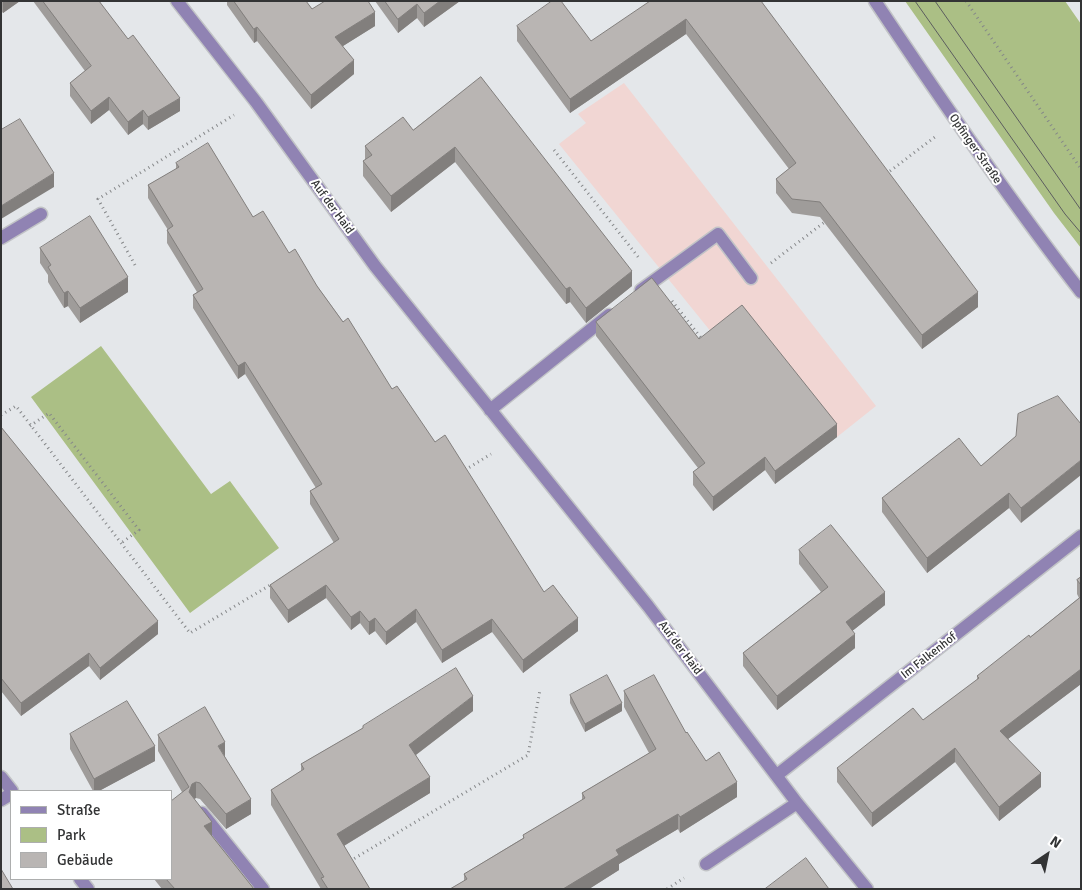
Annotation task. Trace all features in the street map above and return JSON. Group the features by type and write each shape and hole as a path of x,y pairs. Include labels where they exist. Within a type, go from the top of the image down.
{"street":[{"name":"Auf der Haid","path":"177,1 256,102 375,266 648,606 797,803 867,889"},
{"name":"Opfinger Straße","path":"875,1 955,121 1034,231 1081,292"},
{"path":"1,238 41,214"},
{"path":"632,297 718,234 752,278"},
{"path":"490,410 617,309"},
{"name":"Im Falkenhof","path":"777,775 1081,536"},
{"path":"1,776 10,790"},
{"path":"706,864 797,803"},
{"path":"196,806 263,889"}],"path":[{"path":"966,1 1081,169"},
{"path":"135,264 98,199 256,102"},
{"path":"884,176 955,121"},
{"path":"752,278 830,218"},
{"path":"1,415 16,406 190,633 275,582"},
{"path":"30,426 49,413 140,530 120,544"},
{"path":"463,470 515,440"},
{"path":"342,865 528,755 540,690"}],"shaded area":[{"path":"624,83 876,406 837,437 716,338 559,144 586,123 578,114"}],"green space":[{"path":"905,1 1065,1 1081,24 1081,248 1054,213"},
{"path":"101,346 211,494 230,481 279,548 190,613 31,397"}],"building":[{"path":"43,1 99,1 128,39 133,35 180,98 148,117 143,110 128,122 109,97 91,111 70,83 91,66"},
{"path":"234,1 306,1 312,9 325,1 368,1 375,12 335,37 354,60 311,95 257,27 254,29"},
{"path":"385,1 440,1 424,13 417,4 398,19"},
{"path":"552,1 561,1 591,41 650,1 761,1 978,292 922,335 820,202 792,199 776,179 796,163 686,19 570,99 517,26"},
{"path":"481,77 632,271 586,308 570,287 566,289 455,147 391,196 363,161 372,155 365,146 403,117 413,130"},
{"path":"20,119 54,173 1,206 1,130"},
{"path":"208,143 253,217 263,211 289,253 295,249 317,286 343,322 348,318 392,389 397,386 435,442 445,435 544,592 553,585 578,618 523,660 492,619 442,650 416,609 386,632 375,618 369,622 360,611 351,617 326,585 288,610 270,585 339,539 310,491 322,484 245,362 238,366 193,295 203,289 167,230 173,226 148,185 179,167 176,163"},
{"path":"90,216 128,277 80,308 68,291 64,293 48,267 51,265 40,248"},
{"path":"652,278 699,339 742,305 837,424 775,471 765,457 713,497 693,472 705,463 596,322"},
{"path":"1058,396 1081,424 1081,460 1021,508 1009,493 927,558 882,498 959,438 981,466 1016,436 1018,414"},
{"path":"1,427 158,621 100,668 89,653 21,703 1,678"},
{"path":"831,525 885,592 846,622 855,634 777,696 743,653 828,587 799,550"},
{"path":"1081,577 1081,585 1077,580"},
{"path":"1081,597 1081,669 1000,731 1041,773 999,807 955,748 872,813 837,768 913,708 923,720 979,678 977,676 1029,635 1030,637"},
{"path":"456,668 473,696 409,745 430,777 337,834 370,889 328,889 321,878 324,877 271,790 304,769 301,764 363,728 363,726"},
{"path":"607,675 622,703 585,724 570,695"},
{"path":"654,675 686,733 706,761 719,752 737,782 680,817 678,814 616,850 619,855 563,889 450,889 467,879 464,874 524,838 523,835 585,798 582,793 656,749 624,691"},
{"path":"127,701 155,746 94,779 70,734"},
{"path":"205,707 225,742 218,746 251,799 226,814 200,783 192,784 189,792 212,822 204,826 254,889 175,889 167,880 172,880 172,800 189,787 158,735"},
{"path":"806,858 829,889 765,889"},
{"path":"1,869 13,889 1,889"}],"tram line":[{"path":"915,1 1065,214 1081,233"},
{"path":"935,1 1081,210"}]}
